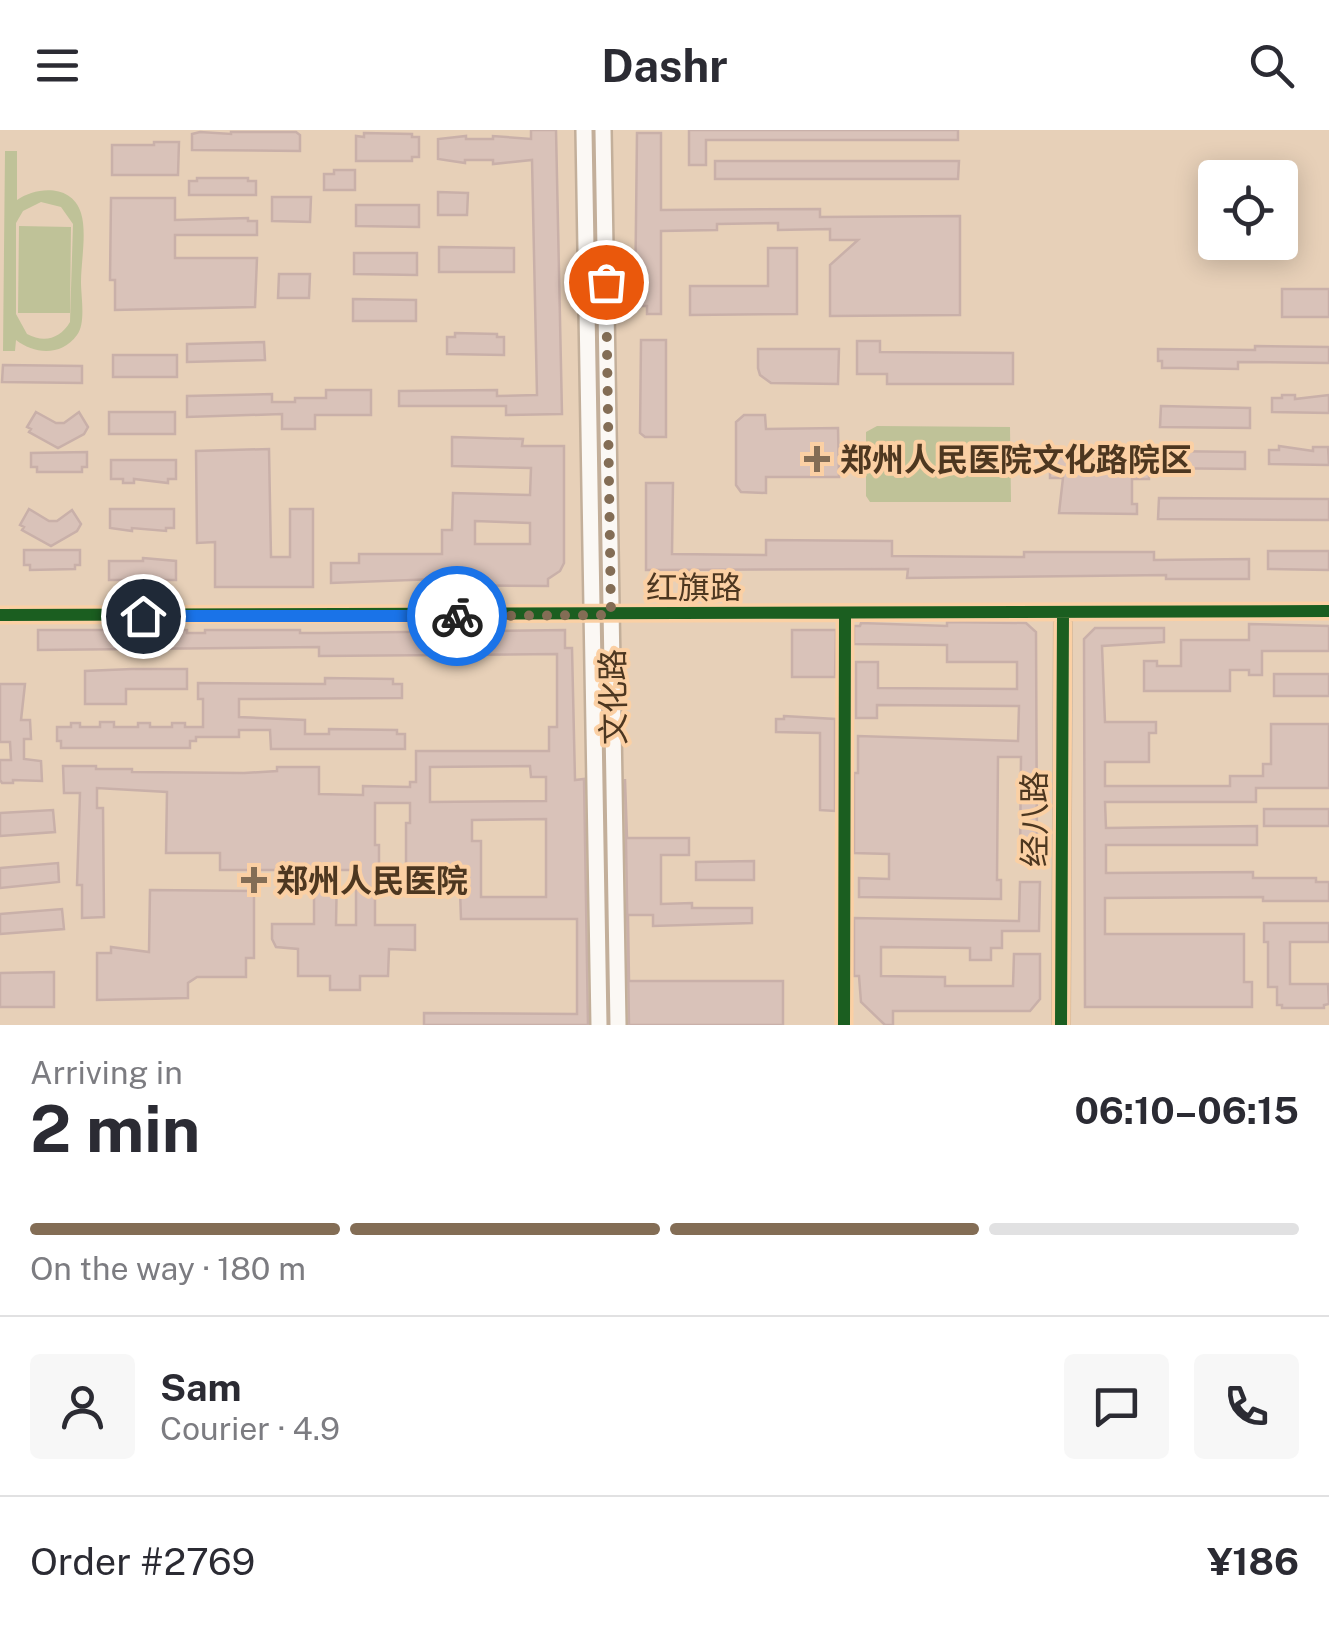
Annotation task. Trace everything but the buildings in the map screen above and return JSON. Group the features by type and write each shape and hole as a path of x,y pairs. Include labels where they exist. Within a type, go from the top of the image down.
{"main road":[{"name":"文化路","path":"584,130 599,1025"},
{"name":"文化路","path":"603,130 618,1025"},
{"name":"经八路","path":"1061,1025 1063,612"}],"street":[{"name":"红旗路","path":"0,616 1329,611"},
{"path":"844,1025 845,614"}],"green space":[{"path":"5,151 17,151 17,200 43,190 62,192 70,196 81,213 82,317 77,335 63,347 39,350 16,340 15,351 3,351","holes":["41,202 61,207 73,224 70,322 56,336 39,338 27,334 16,314 16,223 23,211"]},
{"path":"19,226 71,227 70,313 18,313"},
{"path":"877,426 1010,427 1011,502 870,502 866,496 866,432"}],"cycle path":[{"path":"0,615 1329,611"},
{"path":"1061,1025 1063,613"},
{"path":"844,1025 845,614"}],"way so far":[{"path":"457,616 611,615 606,282"}],"place":[{"name":"郑州人民医院文化路院区","path":"817,459"},
{"name":"郑州人民医院","path":"254,880"}],"route":[{"path":"143,616 457,616"}]}
